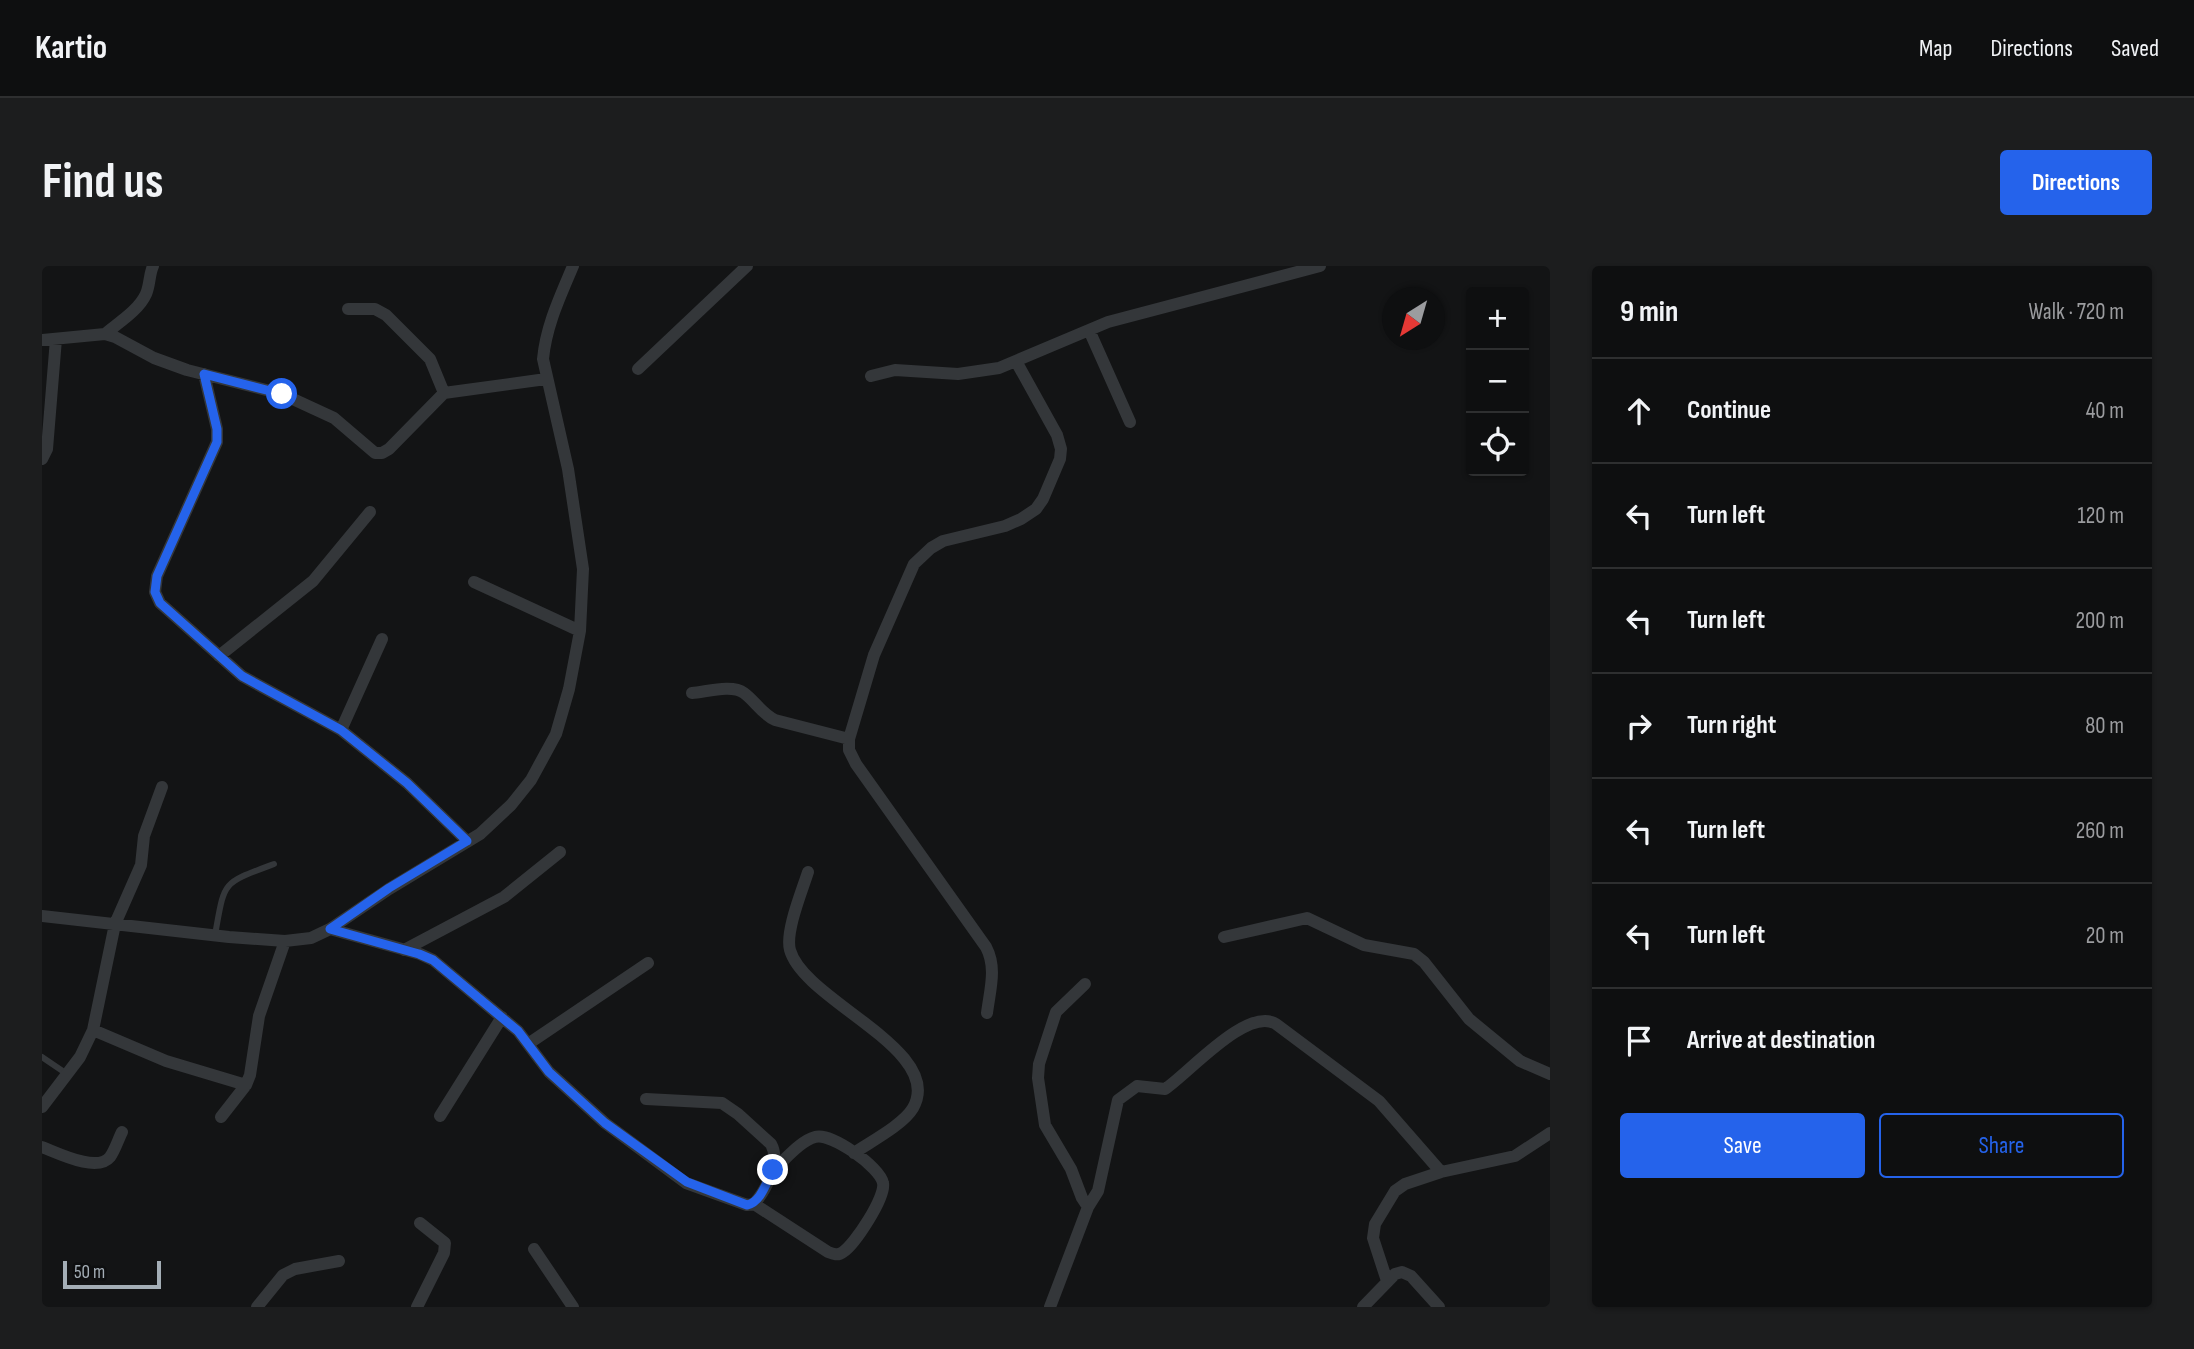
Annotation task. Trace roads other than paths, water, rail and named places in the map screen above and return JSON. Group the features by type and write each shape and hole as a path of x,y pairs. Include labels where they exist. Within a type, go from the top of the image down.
{"street":[{"path":"105,334 140,303 147,293 153,266"},
{"path":"42,916 215,936 285,941 311,938 330,929 389,888 480,834 511,805 531,780 556,734 569,689 580,631 583,569 568,469 543,359 552,316 573,266"},
{"path":"638,369 747,266"},
{"path":"871,376 895,370 958,374 999,368 1017,363 1108,322 1320,266"},
{"path":"348,309 375,309 386,315 430,359 444,393"},
{"path":"1090,330 1130,422"},
{"path":"42,340 105,334 127,342 154,358 282,394 334,418 375,453 390,449 444,393 546,379"},
{"path":"42,459 47,449 56,338"},
{"path":"987,1013 993,968 986,947 856,764 849,750 849,739 874,655 914,564 943,541 1005,526 1036,509 1043,499 1060,459 1061,449 1057,435 1017,363"},
{"path":"204,374 217,429 217,442 157,576 155,592 160,603 242,676 341,730 407,783 467,841"},
{"path":"219,656 313,581 370,512"},
{"path":"474,582 580,631"},
{"path":"341,730 382,639"},
{"path":"692,693 733,689 743,692 764,714 775,720 849,739"},
{"path":"42,1107 88,1045 115,924 141,865 144,836 162,787"},
{"path":"404,950 504,897 560,852"},
{"path":"808,872 789,937 792,954 819,988 900,1054 913,1069 919,1085 912,1110 854,1153"},
{"path":"1224,937 1307,918 1364,945 1414,954 1424,962 1469,1019 1520,1061 1550,1074"},
{"path":"330,929 433,960 518,1031 549,1072 605,1123 687,1182 747,1205 754,1203 773,1170 814,1137 822,1135 877,1170 883,1181 882,1195 859,1234 843,1253 837,1255 828,1252 754,1203"},
{"path":"221,1117 246,1085 250,1075 259,1016 285,941"},
{"path":"528,1044 648,963"},
{"path":"1085,984 1056,1012 1039,1064 1038,1078 1045,1125 1071,1169 1082,1199 1088,1207"},
{"path":"440,1116 502,1017"},
{"path":"1050,1307 1088,1207 1098,1191 1118,1100 1137,1086 1165,1088 1220,1041 1261,1020 1270,1020 1276,1024 1379,1101 1441,1172"},
{"path":"93,1030 166,1061 246,1085"},
{"path":"646,1099 722,1103 771,1144 774,1150 773,1170"},
{"path":"42,1147 90,1164 100,1164 109,1158 122,1132"},
{"path":"1387,1281 1373,1238 1375,1224 1395,1191 1405,1184 1441,1172 1514,1156 1550,1133"},
{"path":"416,1307 444,1253 445,1243 421,1223"},
{"path":"534,1249 573,1307"},
{"path":"257,1307 283,1275 295,1269 339,1261"},
{"path":"1363,1307 1387,1281 1402,1272 1411,1276 1439,1307"}],"lane":[{"path":"215,936 222,896 227,885 237,878 274,864"},
{"path":"42,1057 67,1074"}]}
